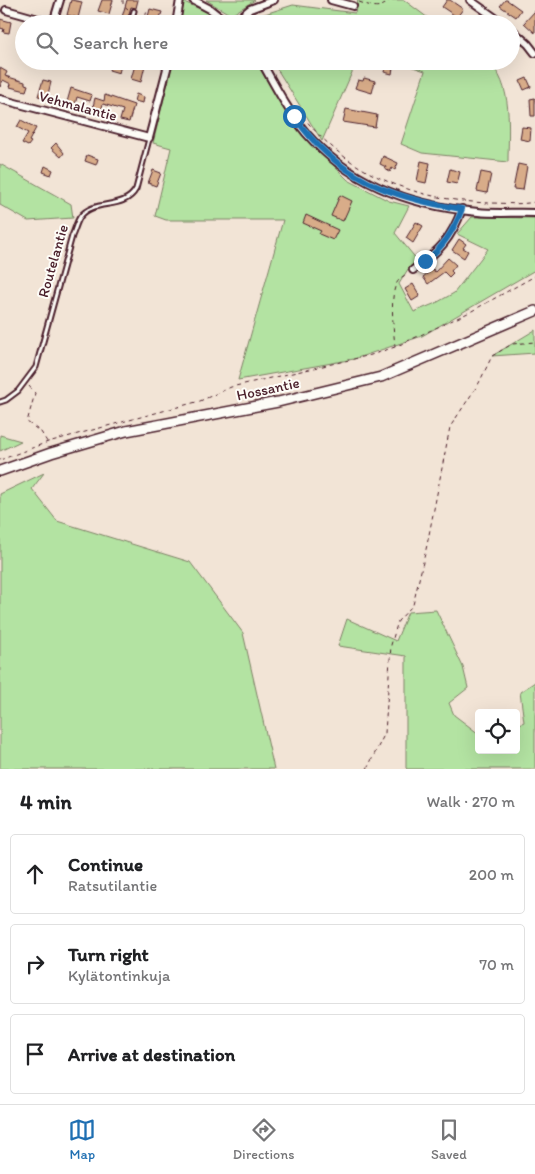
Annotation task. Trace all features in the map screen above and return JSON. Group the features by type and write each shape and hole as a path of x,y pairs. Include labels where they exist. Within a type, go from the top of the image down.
{"main road":[{"name":"Hossantie","path":"0,472 51,453 126,432 278,402 381,377 535,311"}],"street":[{"path":"57,15 60,0"},
{"path":"178,15 180,0"},
{"path":"193,0 218,15"},
{"path":"242,15 250,9 274,0"},
{"path":"331,0 353,6"},
{"path":"470,0 491,15"},
{"path":"6,10 25,15"},
{"path":"520,37 535,53"},
{"name":"Routelantie","path":"149,138 167,70"},
{"path":"266,70 283,101 305,132 330,158 354,176 376,187 416,200 478,212 535,213"},
{"name":"Vehmalantie","path":"0,99 149,138"},
{"path":"413,270 438,252 456,225 462,209"}],"lane":[{"path":"133,15 134,11"},
{"name":"Routelantie","path":"0,402 18,391 36,367 76,225 81,216 90,209 117,203 128,199 132,195 136,189 149,138"}],"path":[{"path":"124,0 124,7 134,11"},
{"path":"362,3 376,7 384,6 390,0"},
{"path":"146,15 147,11"},
{"path":"297,109 326,143 344,157 367,172 397,186 420,193 475,202 524,204 535,202"},
{"path":"395,347 394,289 398,280 413,270"},
{"path":"0,460 48,442 200,401 231,387 371,355 395,347 470,312 535,276"},
{"path":"367,769 384,733 391,645 398,621 413,605 450,427 480,383 492,356 512,344 535,342"},
{"path":"26,381 35,393 27,422 41,432 48,442 51,453"}],"green space":[{"path":"206,0 255,0 231,15"},
{"path":"358,0 404,0 424,15 262,15 293,5 355,13"},
{"path":"184,2 211,15 182,15"},
{"path":"171,70 261,70 293,125 348,180 389,201 409,206 395,233 418,261 408,269 399,284 414,312 454,293 488,249 457,234 472,217 535,218 535,270 422,336 354,359 238,380 283,220 166,220 155,216 171,148 153,143"},
{"path":"278,70 353,70 322,141"},
{"path":"422,70 496,70 502,81 508,108 508,162 422,153 401,144 425,71"},
{"path":"0,164 71,204 73,218 28,221 0,205"},
{"path":"535,330 535,353 492,356"},
{"path":"0,435 21,441 0,451"},
{"path":"44,473 32,489 57,521 190,562 243,633 274,769 0,769 0,494"},
{"path":"436,610 463,667 468,688 449,703 454,715 475,731 475,754 520,754 520,724 524,722 520,692 535,682 535,769 406,768 406,656 338,646 347,619 396,641 408,612"}],"building":[{"path":"71,0 82,2 79,15 67,15"},
{"path":"102,0 113,0 109,14 98,11"},
{"path":"127,0 138,0 136,8 131,7 129,15 123,15"},
{"path":"447,0 450,0 463,9 458,15 454,15 442,7"},
{"path":"507,0 521,10 517,15 513,15 500,6"},
{"path":"150,9 162,12 161,15 148,15"},
{"path":"535,11 535,33 524,23"},
{"path":"0,19 11,22 9,33 3,32 4,29 0,28"},
{"path":"0,68 7,72 5,76 25,82 28,85 26,91 10,87 11,84 3,80 0,87"},
{"path":"109,70 120,70 119,73"},
{"path":"134,70 144,70 141,82 131,79"},
{"path":"385,70 393,70 392,74 384,72"},
{"path":"364,78 375,81 372,93 355,88 358,80 363,81"},
{"path":"527,78 531,87 524,90 520,81"},
{"path":"43,80 51,82 47,98 38,96"},
{"path":"71,88 92,95 90,101 77,97 75,105 67,102"},
{"path":"136,94 144,97 143,103 134,101"},
{"path":"105,95 134,105 129,122 120,120 123,110 103,104 100,114 92,111 95,98 104,101"},
{"path":"535,98 535,116 531,116 530,99"},
{"path":"346,109 377,115 375,127 343,122"},
{"path":"21,120 36,128 28,146 22,143 28,133 17,127"},
{"path":"522,127 531,128 530,141 520,139"},
{"path":"56,143 64,153 61,157 51,148"},
{"path":"87,155 98,159 96,165 85,161"},
{"path":"383,156 398,163 395,170 392,168 390,172 380,164"},
{"path":"421,161 430,163 426,183 417,181"},
{"path":"518,164 527,166 523,190 513,189"},
{"path":"45,166 53,170 51,175 43,172"},
{"path":"450,169 460,172 457,184 447,182"},
{"path":"153,170 161,173 156,186 148,183"},
{"path":"481,172 491,174 487,193 477,191"},
{"path":"340,195 352,201 343,221 331,216"},
{"path":"306,215 338,230 333,240 319,234 321,231 303,223"},
{"path":"416,222 423,226 413,243 406,238"},
{"path":"459,239 466,244 463,248 468,251 464,258 452,250"},
{"path":"448,258 456,265 451,271 453,273 449,277 444,272 428,284 423,277 433,269 435,272"},
{"path":"413,284 420,296 412,301 405,289"}],"route":[{"path":"294,116 305,132 330,158 354,176 376,187 409,198 439,206 462,209 456,225 438,252 425,261"}]}
